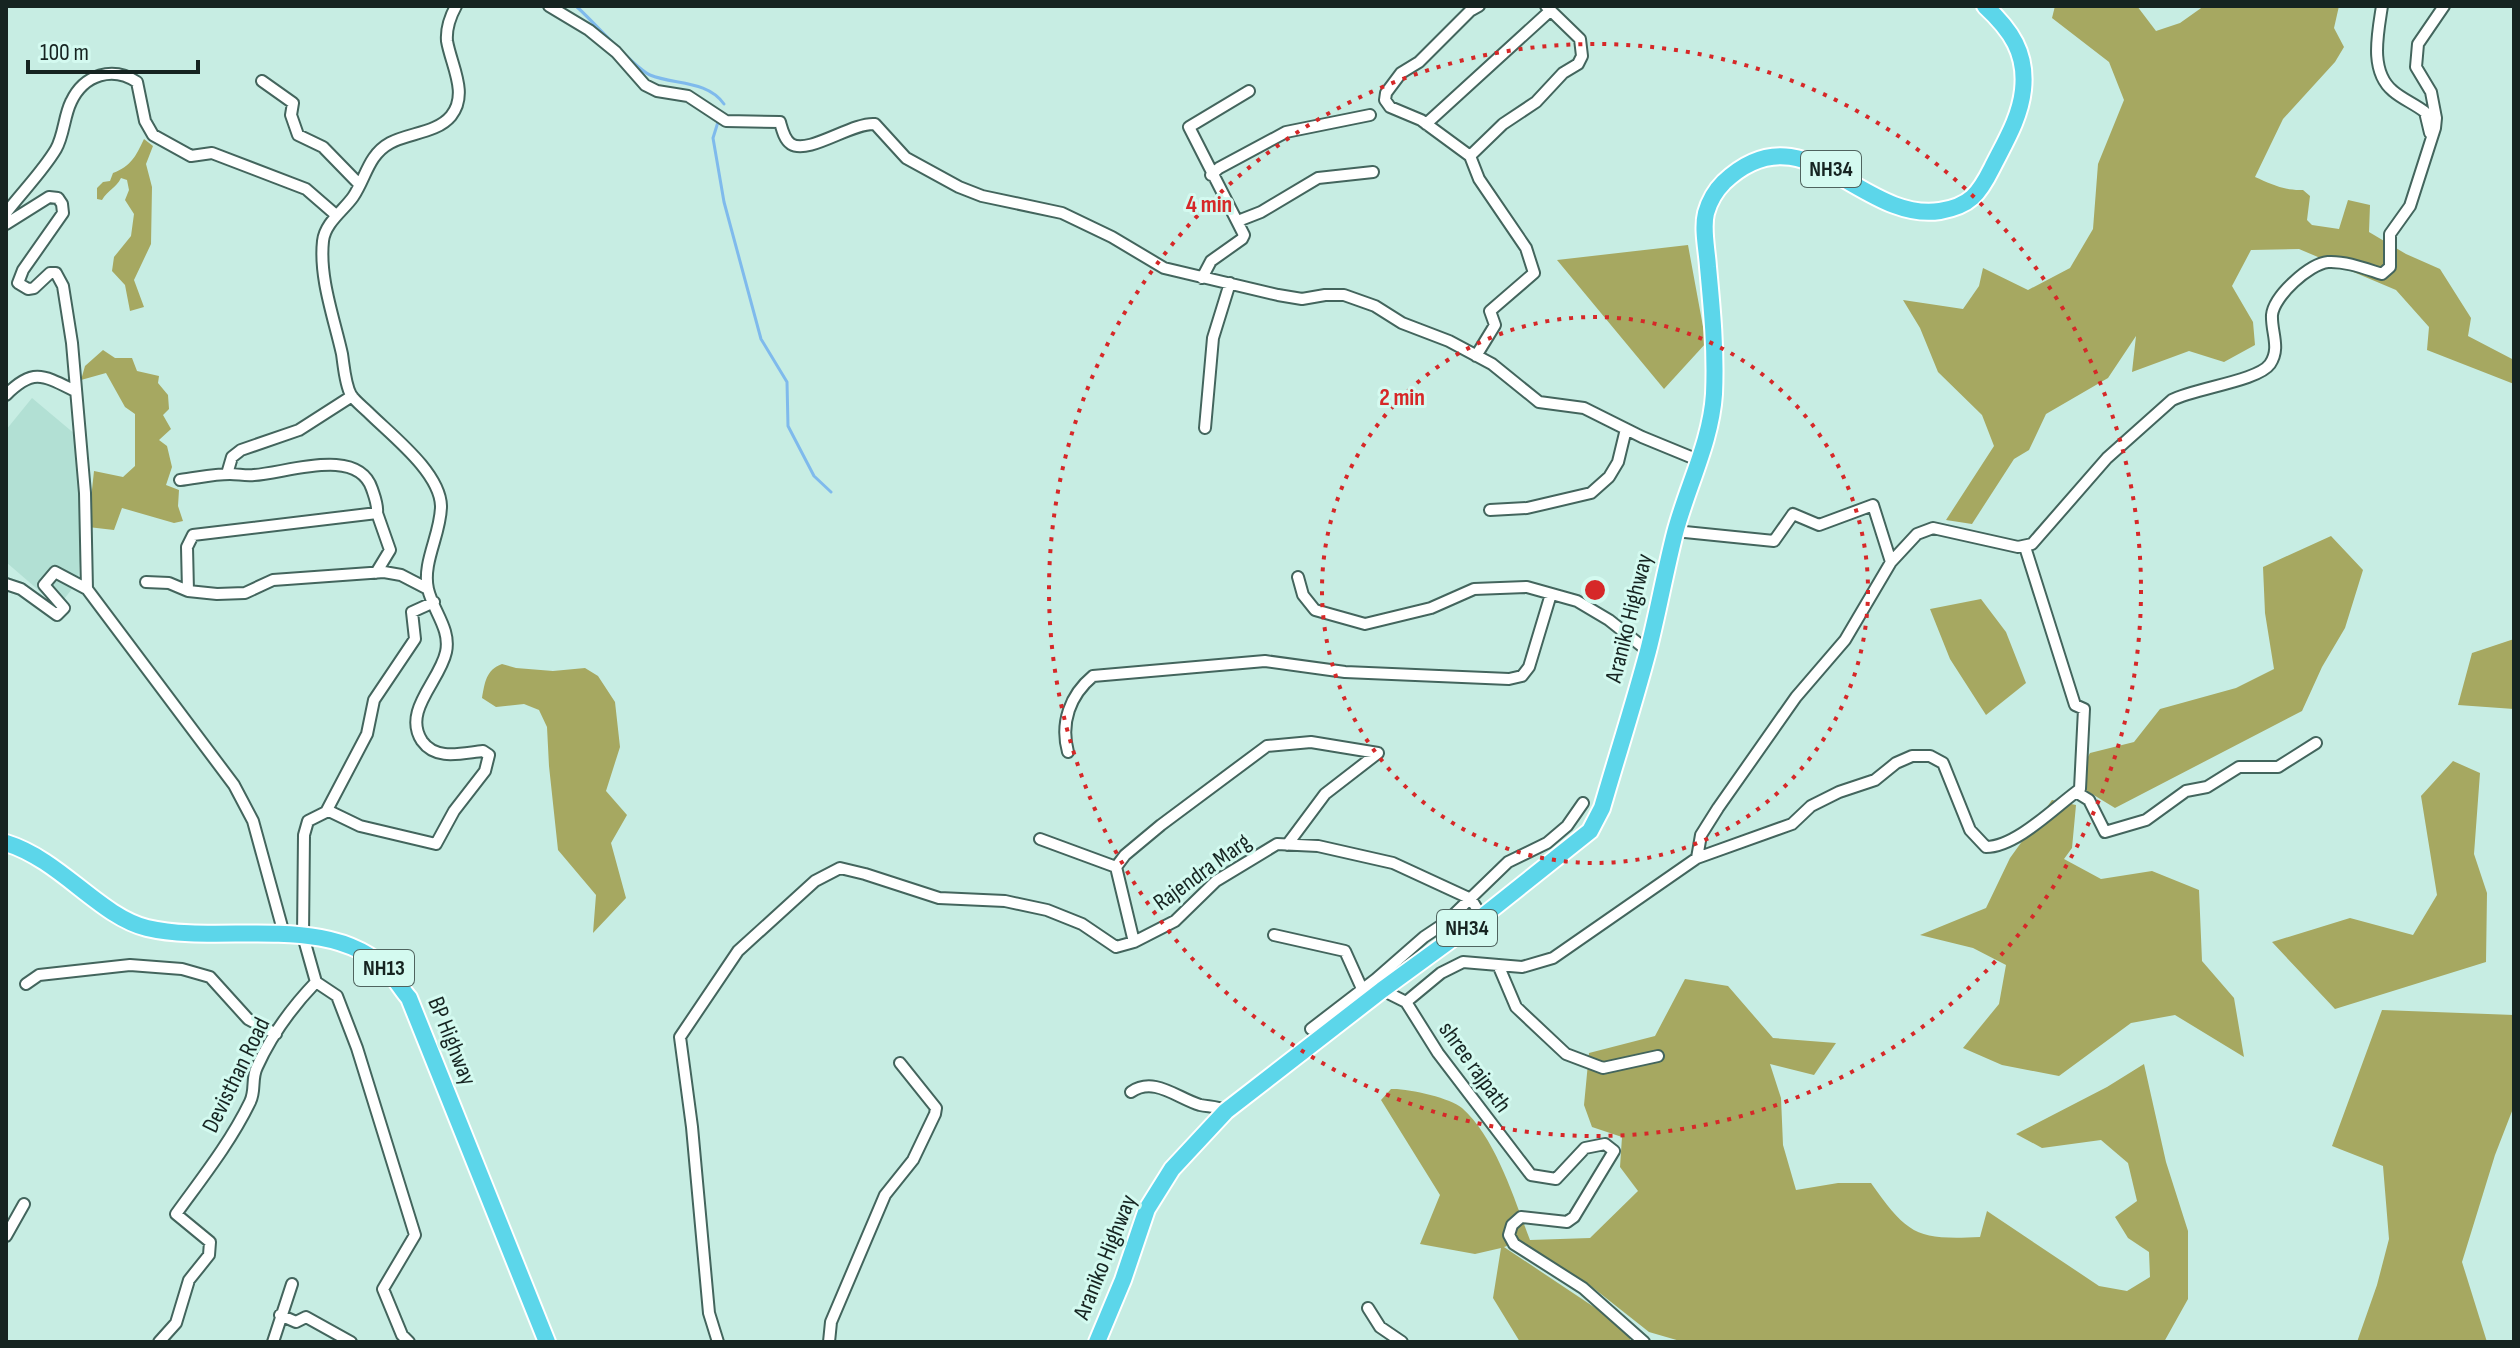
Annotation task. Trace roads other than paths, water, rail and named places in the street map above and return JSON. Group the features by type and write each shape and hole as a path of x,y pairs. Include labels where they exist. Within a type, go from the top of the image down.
{"highway":[{"name":"Araniko Highway","path":"1097,1342 1123,1280 1147,1209 1172,1169 1226,1111 1379,984 1482,917 1590,831 1602,808 1648,651 1675,531 1707,434 1713,397 1715,350 1705,222 1712,199 1722,184 1738,170 1772,157 1792,156 1832,170 1903,210 1932,212 1962,207 1981,188 1994,165 2016,120 2024,86 2018,45 2011,33 1985,6"},
{"name":"BP Highway","path":"6,843 41,858 119,916 145,927 179,933 303,936 335,942 361,952 389,972 409,998 547,1342"}],"street":[{"path":"326,812 360,826 436,844 454,811 485,771 489,755 483,751 443,755 427,748 417,734 417,713 446,652 446,632 428,589 430,558 438,537 439,495 426,470 352,396 321,260 323,236 336,215 354,196 367,166 390,143 440,124 451,116 458,101 458,78 447,39 448,24 456,6"},
{"path":"549,6 589,30 616,52 645,85 657,91 688,96 726,121 780,122 788,142 794,146 805,146 855,126 875,124 906,158 959,187 982,196 1062,213 1112,237 1164,268 1302,299 1344,295 1375,306 1402,323 1476,356 1510,376 1539,402 1584,408 1698,460"},
{"path":"1476,356 1495,325 1490,311 1534,273 1526,248 1479,179 1470,156 1426,124 1390,107 1385,100 1386,93 1401,73 1419,62 1470,11 1479,6"},
{"path":"2382,6 2377,54 2384,81 2393,92 2425,112 2431,139"},
{"path":"1697,858 1701,835 1718,808 1796,697 1845,640 1891,562 1917,534 1927,528 2025,547 2032,544 2107,458 2172,400 2184,393 2256,374 2271,363 2276,344 2272,310 2292,283 2324,263 2350,265 2382,274 2387,272 2390,267 2390,234 2410,206 2436,118 2431,92 2416,67 2418,44 2444,6"},
{"path":"1426,124 1549,8 1580,39 1582,56 1578,64 1563,73 1536,102 1503,124 1470,156"},
{"path":"6,213 57,148 77,90 100,75 112,72 124,74 137,82 145,121 153,135 191,156 212,153 306,189 336,215"},
{"path":"262,81 293,103 291,115 298,135 323,147 359,184"},
{"path":"1202,278 1211,261 1244,235 1189,127 1249,91"},
{"path":"1211,175 1228,162 1286,132 1370,115"},
{"path":"1238,221 1261,212 1318,178 1373,172"},
{"path":"6,224 49,197 58,198 62,204 63,213 23,270 18,283 28,289 34,288 50,273 56,273 60,278 72,343 85,493 87,589"},
{"path":"1205,428 1213,338 1230,283"},
{"path":"6,395 23,378 38,376 75,391"},
{"path":"227,474 232,457 241,450 299,430 352,396"},
{"path":"1490,510 1527,508 1591,493 1609,477 1618,462 1626,429"},
{"path":"180,480 227,474 255,475 310,467 349,466 359,470 370,482 390,550 376,573"},
{"path":"1675,531 1774,541 1793,514 1819,525 1873,505 1891,562"},
{"path":"188,591 187,547 190,538 197,534 377,513"},
{"path":"1379,984 1406,1002 1441,973 1463,962 1522,967 1553,958 1697,858 1792,824 1811,806 1839,792 1875,780 1896,763 1912,756 1930,756 1943,763 1970,830 1986,847 2009,842 2080,789 2084,759 2084,709 2075,705 2025,547"},
{"path":"6,584 21,589 57,615 64,608 44,585 55,572 87,589 234,785 253,821 284,934"},
{"path":"146,582 169,583 188,591 245,593 273,580 376,573 401,575 428,589"},
{"path":"1298,577 1303,595 1315,610 1365,624 1431,608 1474,589 1527,587 1577,601 1609,620 1648,651"},
{"path":"1068,752 1063,735 1065,720 1079,687 1093,676 1265,661 1345,672 1509,679 1522,676 1529,667 1551,594"},
{"path":"403,1340 383,1289 415,1235 357,1048 337,996 316,982 303,936 304,835 308,821 326,812 367,734 374,700 415,639 412,612 434,602"},
{"path":"1040,839 1116,867 1125,855 1161,825 1267,746 1311,742 1378,753 1325,794 1287,845"},
{"path":"2076,792 2089,800 2105,832 2146,820 2186,791 2207,787 2239,767 2278,767 2316,743"},
{"path":"1311,1029 1348,999 1379,984 1508,862 1547,843 1567,826 1583,803"},
{"name":"Rajendra Marg","path":"1116,867 1134,942 1175,921 1216,881 1277,844 1318,846 1393,863 1471,899"},
{"path":"718,1342 709,1313 692,1127 680,1037 738,951 815,881 840,868 939,898 1005,901 1047,910 1082,924 1116,947 1134,942"},
{"path":"1471,899 1482,917"},
{"path":"1274,935 1345,951 1363,991"},
{"path":"26,984 39,975 130,965 182,969 210,977 248,1019 276,1034"},
{"path":"1499,967 1516,1007 1566,1054 1603,1068 1658,1056"},
{"name":"Devisthan Road","path":"159,1342 176,1323 189,1280 209,1255 210,1242 176,1214 211,1169 252,1100 256,1070 276,1034 299,1000 316,982"},
{"name":"shree rajpath","path":"1406,1002 1438,1053 1531,1175 1556,1179 1585,1148 1605,1144 1614,1151 1574,1217 1567,1222 1521,1217 1512,1225 1509,1235 1514,1244 1583,1288 1644,1342"},
{"path":"829,1342 831,1322 885,1195 913,1160 935,1114 936,1108 900,1063"},
{"path":"1131,1092 1140,1086 1160,1087 1201,1105 1217,1106 1226,1111"},
{"path":"6,1236 24,1204"},
{"path":"273,1342 292,1284"},
{"path":"1368,1308 1380,1327 1402,1342"},
{"path":"280,1315 296,1322 306,1317 351,1342"}],"waterway":[{"path":"576,6 643,71 709,91 724,104"},
{"path":"718,122 713,138 724,202 761,339 787,382 788,426 814,476 831,492"}]}
